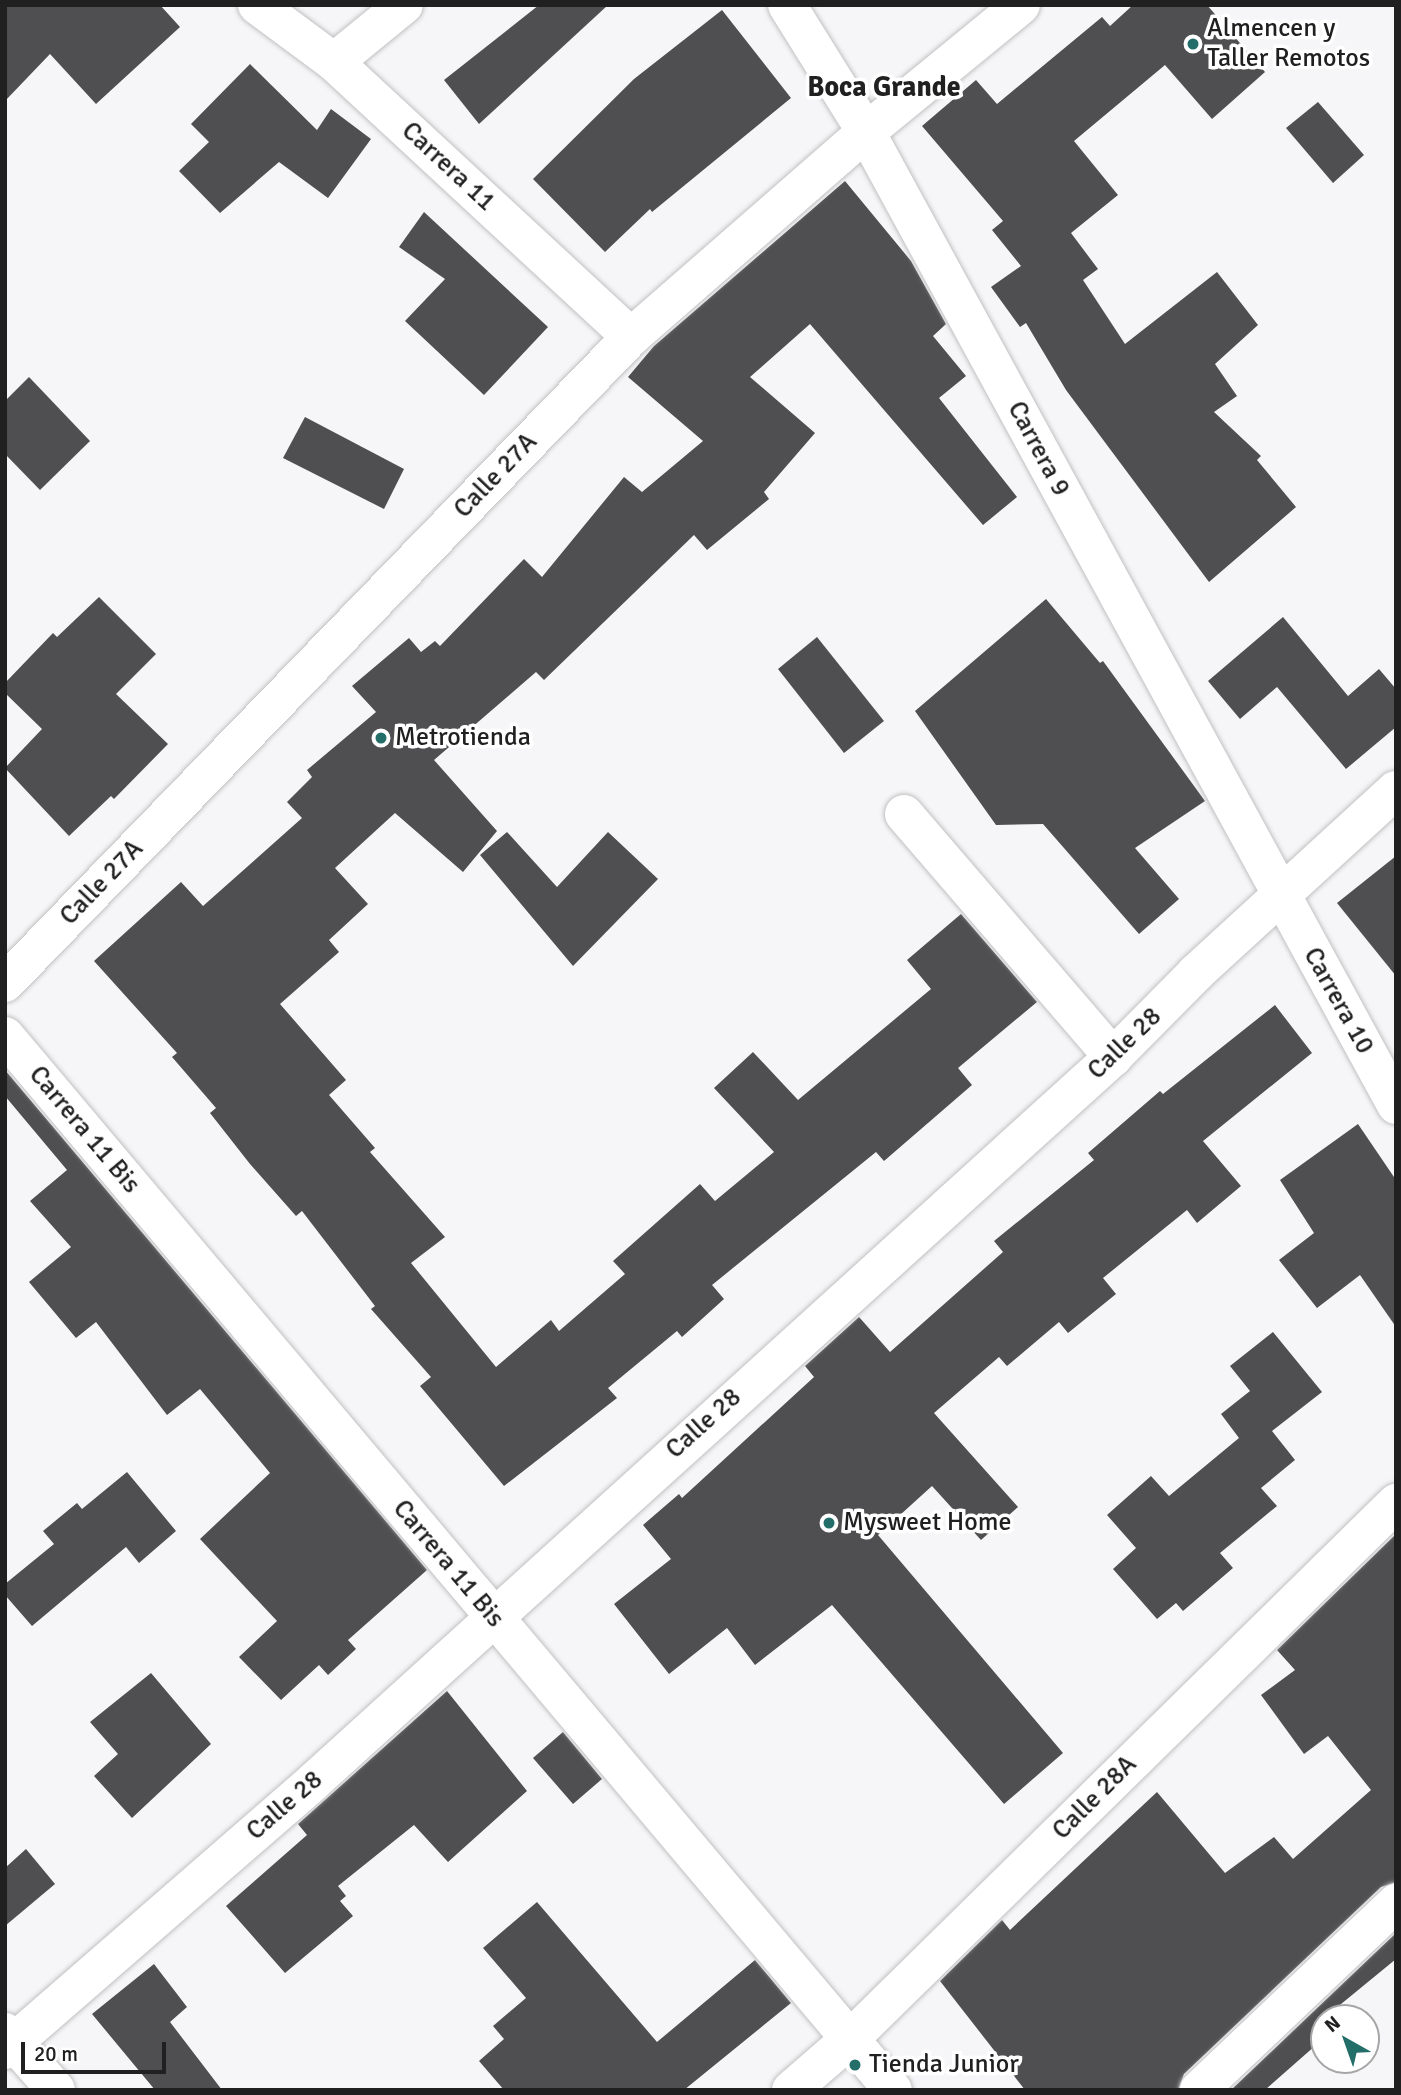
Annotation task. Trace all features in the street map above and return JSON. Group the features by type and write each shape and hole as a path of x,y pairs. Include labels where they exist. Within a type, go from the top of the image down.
{"street":[{"name":"Carrera 11","path":"257,5 334,62 631,337"},
{"path":"334,62 404,5"},
{"name":"Carrera 9","path":"787,5 866,132 1280,897"},
{"name":"Calle 27A","path":"5,983 631,337 866,132 1021,5"},
{"name":"Calle 28","path":"8,2041 313,1782 491,1616 1113,1057 1396,790"},
{"path":"904,814 1113,1057"},
{"name":"Carrera 10","path":"1280,897 1396,1105"},
{"name":"Carrera 11 Bis","path":"5,1036 893,2090"},
{"name":"Calle 28A","path":"791,2090 851,2038 1396,1503"},
{"path":"1199,2090 1396,1903"},
{"path":"8,2041 56,2090"}],"building":[{"path":"5,5 160,5 180,27 96,104 50,54 5,101"},
{"path":"539,5 608,5 479,124 444,80"},
{"path":"1133,5 1207,5 1265,72 1212,119 1165,65 1074,141 1118,195 1071,233 1098,269 1083,280 1125,344 1217,272 1258,325 1215,364 1237,396 1214,412 1261,456 1257,460 1296,507 1209,582 1066,390 1026,323 1020,327 991,287 1021,266 992,230 1003,221 922,126 976,80 997,104 1102,17 1110,26"},
{"path":"722,10 791,98 652,212 650,209 605,252 533,179 634,79"},
{"path":"250,64 317,130 331,109 371,139 328,198 279,162 220,213 179,171 209,142 191,124"},
{"path":"1318,102 1364,155 1333,183 1286,128"},
{"path":"845,181 911,261 946,324 933,336 966,376 939,398 1017,497 983,525 810,324 750,377 815,433 764,492 769,499 707,550 694,535 544,680 536,672 434,760 497,831 463,872 395,813 335,868 368,904 329,940 339,952 280,1004 346,1080 329,1095 375,1148 370,1152 445,1237 411,1263 496,1367 551,1320 559,1331 625,1274 613,1261 700,1184 715,1201 774,1152 714,1088 753,1052 798,1100 931,989 907,960 961,914 1037,1002 958,1068 972,1085 884,1161 876,1152 712,1285 724,1299 682,1337 677,1331 608,1388 617,1398 504,1486 420,1386 431,1377 371,1309 375,1306 302,1211 296,1216 250,1164 210,1113 216,1108 172,1057 177,1053 94,961 181,882 203,906 302,818 287,802 312,777 307,770 376,712 352,686 409,638 421,652 435,641 440,646 524,559 542,577 624,477 642,492 703,441 628,377 654,346"},
{"path":"424,212 548,327 484,395 405,321 445,279 399,247"},
{"path":"29,377 90,441 40,490 5,454 5,401"},
{"path":"305,417 404,469 384,509 283,458"},
{"path":"99,597 156,654 116,694 168,744 114,799 111,796 69,836 5,768 42,729 5,693 5,683 53,633 57,637"},
{"path":"1046,599 1100,663 1103,661 1205,801 1135,848 1179,899 1139,934 1043,824 996,825 915,711"},
{"path":"1283,617 1348,696 1379,669 1396,689 1396,727 1346,769 1277,687 1240,719 1208,681"},
{"path":"817,637 884,721 844,753 778,669"},
{"path":"507,832 557,887 608,832 658,879 573,966 480,855"},
{"path":"1396,856 1396,976 1337,903"},
{"path":"1275,1005 1312,1053 1203,1141 1241,1186 1197,1223 1187,1210 1103,1278 1116,1294 1068,1333 1059,1322 1007,1366 999,1357 934,1413 1018,1507 981,1540 932,1486 878,1535 1063,1753 1004,1804 832,1605 755,1665 727,1628 669,1674 614,1604 671,1559 643,1525 679,1494 682,1498 814,1377 805,1366 859,1317 890,1352 1003,1252 994,1241 1094,1160 1088,1153 1160,1091 1163,1094"},
{"path":"5,1070 427,1570 348,1640 356,1649 328,1675 319,1665 281,1700 239,1657 277,1621 200,1539 270,1473 200,1389 167,1415 96,1322 76,1338 29,1282 71,1247 30,1201 67,1170 5,1096"},
{"path":"1358,1124 1396,1180 1396,1327 1360,1275 1317,1308 1279,1260 1314,1233 1280,1180"},
{"path":"1273,1332 1322,1392 1272,1431 1295,1460 1261,1488 1277,1506 1220,1553 1233,1568 1183,1611 1176,1603 1157,1619 1113,1569 1136,1548 1107,1515 1151,1476 1169,1496 1239,1438 1221,1414 1250,1391 1230,1366"},
{"path":"127,1472 176,1531 139,1563 126,1547 32,1626 5,1595 5,1584 54,1544 43,1531 77,1503 82,1509"},
{"path":"1396,1534 1396,1882 1381,1887 1184,2074 1178,2090 1025,2090 940,1981 1002,1920 1010,1930 1157,1792 1225,1873 1274,1837 1293,1859 1371,1790 1328,1736 1304,1754 1261,1695 1295,1670 1277,1650"},
{"path":"151,1673 211,1744 132,1818 94,1776 118,1754 90,1722"},
{"path":"447,1691 527,1791 448,1862 414,1825 338,1886 346,1896 340,1901 353,1916 285,1973 226,1906 307,1835 298,1824"},
{"path":"563,1732 602,1779 573,1804 533,1758"},
{"path":"26,1849 55,1884 5,1926 5,1868"},
{"path":"537,1902 657,2042 755,1960 791,2003 684,2090 504,2090 479,2061 504,2039 493,2026 526,1998 483,1948"},
{"path":"1396,1933 1396,1959 1341,2004 1321,2004"},
{"path":"154,1964 187,2007 170,2022 222,2090 155,2090 92,2014"},
{"path":"1310,2015 1310,2050 1265,2090 1231,2090"}],"place":[{"name":"Almencen y Taller Remotos","path":"1193,44"},
{"name":"Metrotienda","path":"381,738"},
{"name":"Mysweet Home","path":"829,1523"},
{"name":"Tienda Junior","path":"855,2065"}],"district":[{"name":"Boca Grande","path":"884,87"}]}
